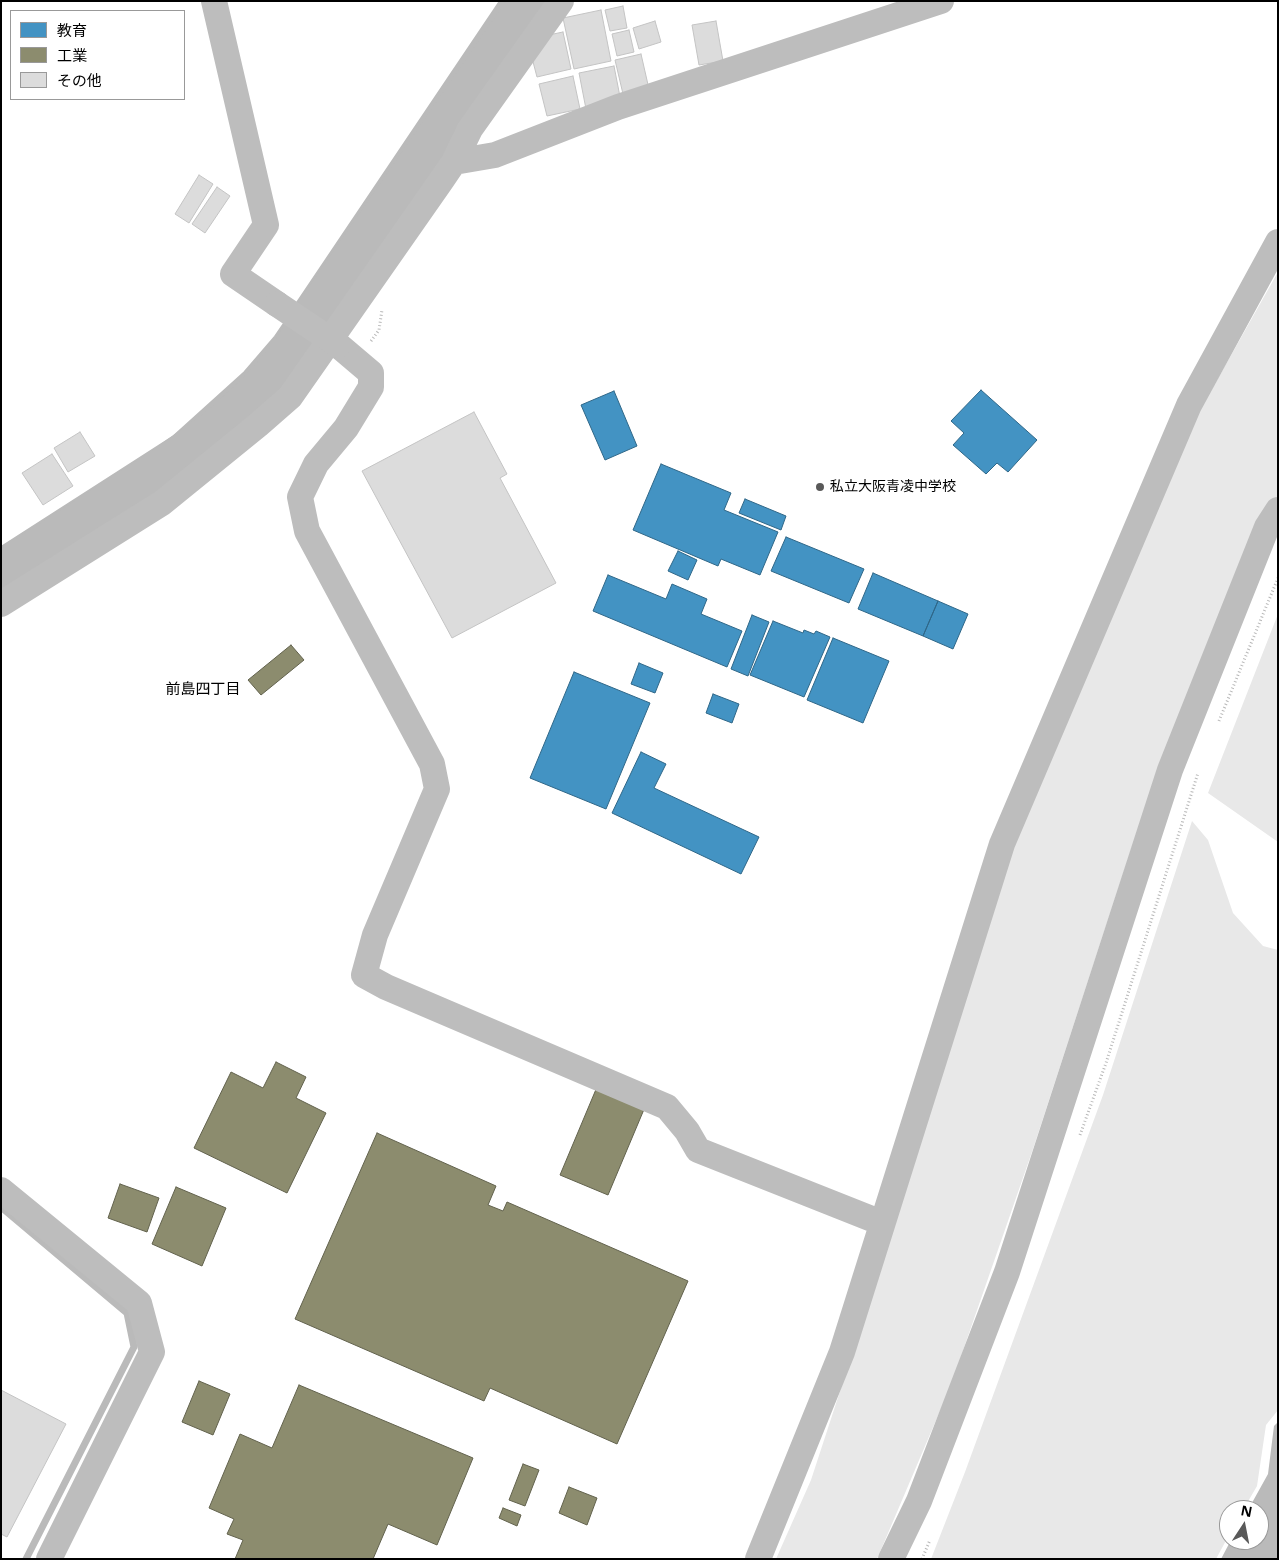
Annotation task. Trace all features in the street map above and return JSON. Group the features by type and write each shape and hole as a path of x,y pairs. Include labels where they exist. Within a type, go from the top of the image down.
{"street":[{"path":"214,1 266,224 233,274 338,345 371,373 371,387 346,428 316,464 300,497 307,531 432,764 437,789 375,935 364,974 386,987 667,1107 687,1131 698,1150 882,1223"},
{"path":"1,604 162,503 290,397 454,162 470,129 561,1"},
{"path":"454,162 494,155 618,107 942,1"},
{"path":"758,1559 842,1352 1002,844 1190,405 1278,242"},
{"path":"891,1559 919,1501 1008,1272 1170,770 1267,527 1278,510"},
{"path":"1,1190 139,1303 152,1352 49,1559"}],"shaded area":[{"path":"1278,272 1278,495 1216,627 1137,831 1033,1149 951,1385 877,1559 776,1559 811,1480 895,1223 1011,852 1194,421"},
{"path":"1278,614 1278,842 1208,793"},
{"path":"1192,821 1208,840 1233,913 1263,946 1278,950 1278,1410 1266,1425 1257,1486 1249,1500 1219,1500 1219,1550 1221,1550 1216,1559 931,1559 965,1472 1103,1095"},
{"path":"1278,1422 1278,1559 1221,1559 1226,1550 1269,1550 1269,1500 1254,1500 1268,1474 1274,1426"}],"building: 教育":[{"path":"981,390 1037,440 1008,472 997,463 986,474 953,445 964,433 951,421"},
{"path":"614,391 637,446 605,460 581,405"},
{"path":"661,464 731,493 724,510 778,532 760,575 721,559 718,566 633,530"},
{"path":"745,499 786,516 781,530 739,513"},
{"path":"786,537 864,569 849,603 771,571"},
{"path":"678,551 697,560 688,580 668,571"},
{"path":"873,573 938,601 923,636 858,609"},
{"path":"608,575 666,599 672,584 707,599 701,614 742,631 727,667 593,611"},
{"path":"938,601 968,614 953,649 923,636"},
{"path":"752,615 769,622 748,676 731,669"},
{"path":"773,621 803,633 804,630 814,634 816,631 830,637 804,697 750,675"},
{"path":"833,638 889,661 863,723 807,700"},
{"path":"639,663 663,673 655,693 631,684"},
{"path":"574,672 650,703 606,809 530,778"},
{"path":"713,694 739,704 732,723 706,713"},
{"path":"641,752 666,764 654,788 759,837 741,874 612,813"}],"building: 工業":[{"path":"291,645 304,660 261,695 248,680"},
{"path":"276,1062 306,1077 296,1098 326,1113 287,1193 194,1148 231,1072 263,1088"},
{"path":"597,1087 645,1107 608,1195 560,1175"},
{"path":"377,1133 496,1186 488,1205 503,1211 507,1202 688,1281 617,1444 490,1388 484,1401 295,1319"},
{"path":"120,1184 159,1198 147,1232 108,1218"},
{"path":"176,1187 226,1208 202,1266 152,1244"},
{"path":"199,1381 230,1394 213,1435 182,1422"},
{"path":"299,1385 473,1458 437,1545 388,1524 373,1559 235,1559 243,1540 227,1534 234,1519 209,1508 240,1434 272,1448"},
{"path":"523,1464 539,1470 525,1506 509,1500"},
{"path":"569,1487 597,1498 587,1525 559,1513"},
{"path":"503,1508 521,1515 517,1526 499,1518"}],"building: その他":[{"path":"623,6 627,28 610,31 605,10"},
{"path":"601,10 611,61 574,69 563,18"},
{"path":"655,21 661,42 639,49 633,28"},
{"path":"716,21 723,61 699,65 692,25"},
{"path":"629,30 634,52 617,56 612,34"},
{"path":"563,32 571,69 537,77 532,58 544,36"},
{"path":"641,54 649,89 623,94 615,60"},
{"path":"614,66 621,102 586,109 579,73"},
{"path":"573,76 580,109 547,116 539,84"},
{"path":"199,175 213,184 189,223 175,214"},
{"path":"217,187 230,196 205,233 192,224"},
{"path":"474,412 507,474 500,478 556,583 452,638 362,471"},
{"path":"80,432 95,456 68,472 54,448"},
{"path":"52,454 73,486 43,505 22,473"},
{"path":"1,1390 66,1424 7,1537 1,1534"}],"waterway":[{"path":"295,310 503,1"},
{"path":"1,573 157,472 220,427 258,392 288,358 313,317 531,1"},
{"path":"1,550 174,439 246,374 277,338 290,319"},
{"path":"1,1207 127,1313 134,1347 26,1559"}],"place":[{"name":"私立大阪青凌中学校","path":"820,487"}],"district":[{"name":"前島四丁目","path":"203,690"}]}
